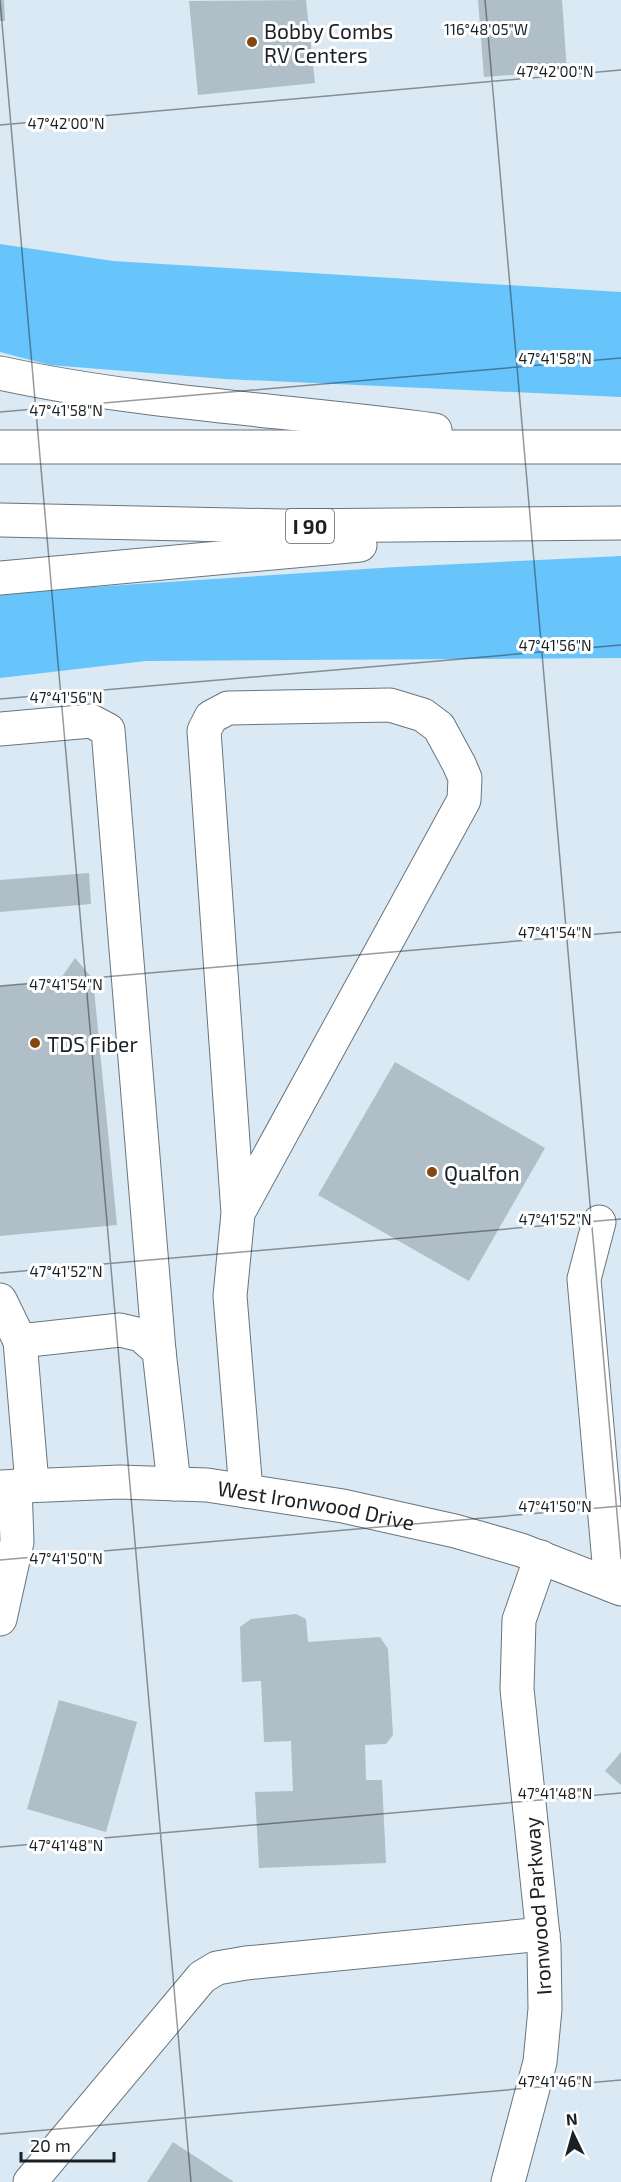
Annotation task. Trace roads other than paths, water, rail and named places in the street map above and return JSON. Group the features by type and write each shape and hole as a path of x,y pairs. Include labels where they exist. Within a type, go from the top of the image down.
{"main road":[{"path":"0,373 163,401 346,418 561,448"},
{"path":"0,447 621,447"},
{"name":"I 90","path":"0,520 284,526 605,523"},
{"name":"I 90","path":"0,578 605,523"},
{"path":"238,1213 464,800 465,778 459,764 439,727 423,715 390,705 228,708 211,717 204,731 238,1213 230,1296 246,1491"},
{"path":"0,729 91,722 108,730 159,1350 174,1484"},
{"path":"599,1222 584,1279 616,1587"},
{"path":"0,1300 20,1341 16,1485 17,1542 0,1619"},
{"path":"20,1341 120,1330 141,1335 159,1350"},
{"name":"West Ironwood Drive","path":"16,1485 120,1482 207,1485 343,1506 455,1531 541,1557 616,1587"},
{"name":"Ironwood Parkway","path":"508,2182 540,2062 544,2009 543,1934 517,1689 519,1620 541,1557"},
{"path":"30,2182 202,1977 217,1968 246,1963 543,1934"}],"place":[{"name":"Bobby Combs RV Centers","path":"252,42"},
{"name":"TDS Fiber","path":"35,1043"},
{"name":"Qualfon","path":"432,1172"}]}
